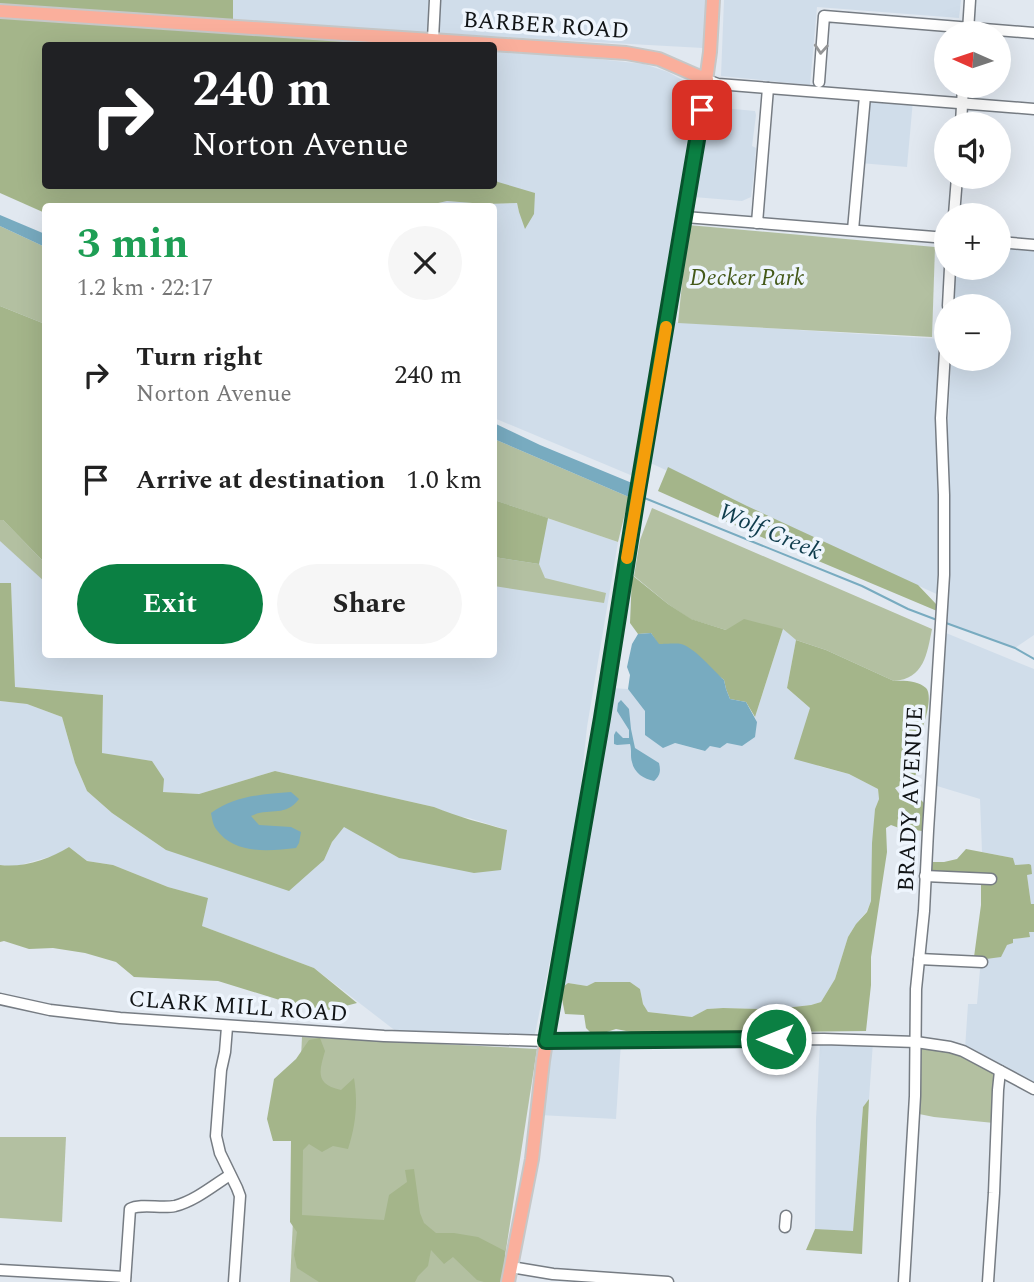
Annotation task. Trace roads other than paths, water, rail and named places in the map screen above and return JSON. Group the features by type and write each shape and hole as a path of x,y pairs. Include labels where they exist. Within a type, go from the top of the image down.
{"main road":[{"path":"508,1282 532,1159 546,1041 707,80 713,0"},
{"name":"BARBER ROAD","path":"0,11 473,42"},
{"name":"BARBER ROAD","path":"497,44 635,54 659,59 707,80"}],"street":[{"path":"433,39 435,0"},
{"path":"969,21 970,0"},
{"path":"819,82 824,16 934,27"},
{"path":"1012,32 1034,33"},
{"path":"707,80 718,84 1034,109"},
{"path":"757,223 768,88"},
{"path":"853,230 865,96"},
{"path":"962,112 963,98"},
{"path":"685,217 934,237"},
{"path":"1011,243 1034,245"},
{"name":"BRADY AVENUE","path":"904,1282 915,1096 915,1025 942,631 945,521 941,418 944,371"},
{"path":"925,876 991,879"},
{"path":"919,959 982,962"},
{"name":"CLARK MILL ROAD","path":"0,999 76,1014 227,1027 476,1040 916,1041 963,1051 1034,1089"},
{"path":"227,1027 216,1136 220,1153 240,1196 234,1282"},
{"path":"988,1282 1000,1071"},
{"path":"0,1270 125,1280 129,1213 133,1207 158,1208 181,1204 230,1175"},
{"path":"511,1267 553,1274 668,1282"}],"water":[{"path":"0,215 42,233 42,246 0,226"},
{"path":"497,424 632,483 629,497 497,440"},
{"path":"651,633 659,644 681,644 692,650 724,680 730,699 746,702 757,722 755,737 742,746 727,743 720,748 710,746 705,751 675,743 663,748 645,735 645,711 628,689 630,675 627,667 632,644 638,634"},
{"path":"621,700 629,709 635,748 659,763 660,773 654,781 643,777 635,769 631,760 630,744 614,744 616,731 623,738 629,738 629,730 617,711"},
{"path":"291,792 299,799 294,805 251,816 259,825 291,827 301,832 296,848 264,850 242,847 223,837 214,826 211,813 229,803 259,795"}],"waterway":[{"name":"Wolf Creek","path":"642,497 862,586 937,620"},
{"name":"Wolf Creek","path":"946,623 1015,648 1034,659"}],"park label":[{"name":"Decker Park","path":"747,278"}]}
